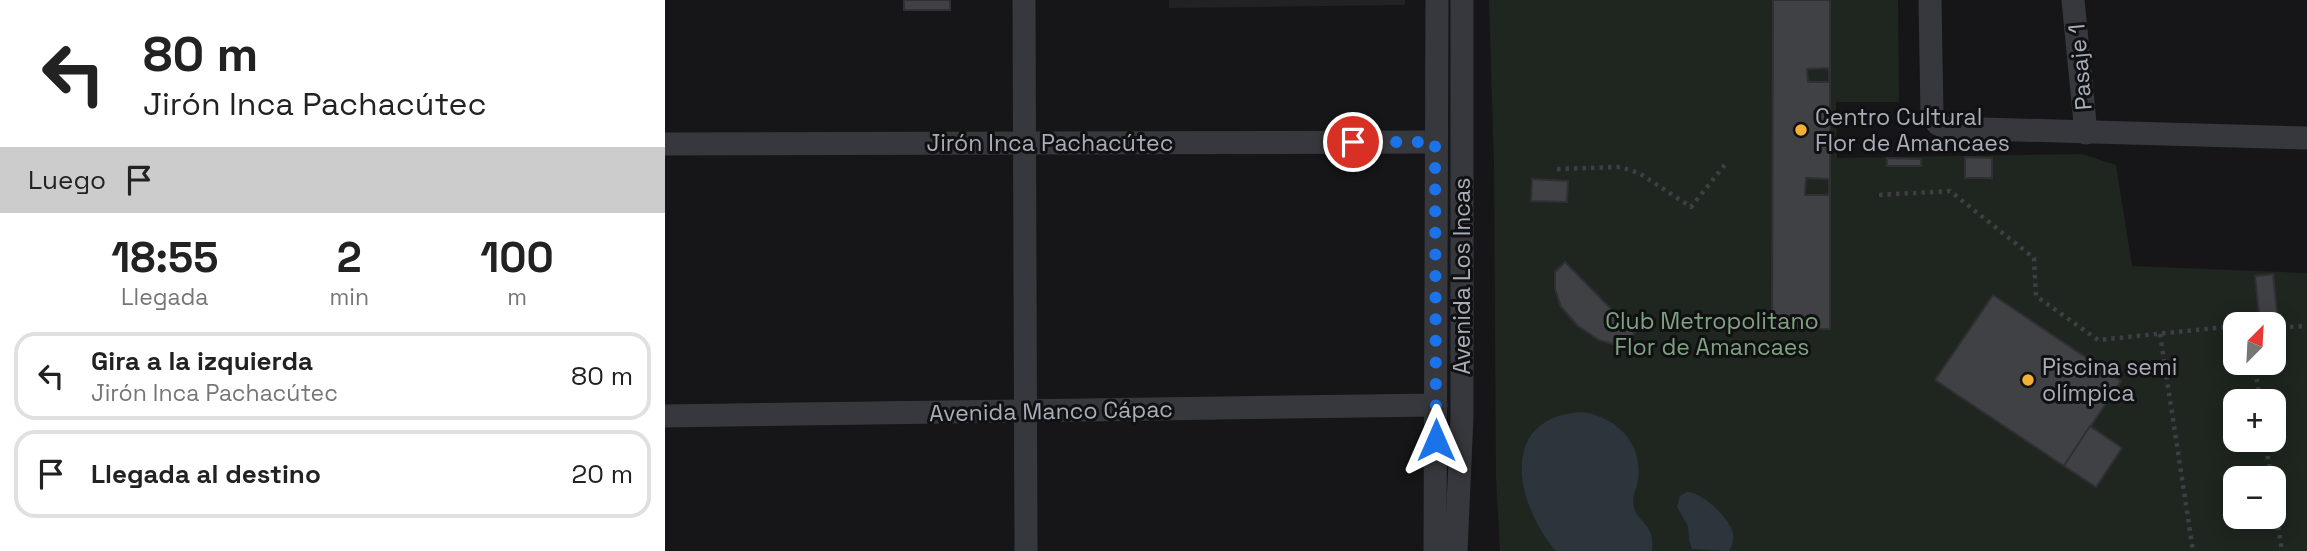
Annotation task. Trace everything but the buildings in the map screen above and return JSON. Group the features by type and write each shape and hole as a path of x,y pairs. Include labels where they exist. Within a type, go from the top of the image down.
{"street":[{"path":"1024,0 1026,551"},
{"name":"Avenida Los Incas","path":"1435,551 1437,0"},
{"name":"Avenida Los Incas","path":"1456,551 1462,416 1462,0"},
{"path":"1930,0 1933,115 1938,124 1948,128 2307,138"},
{"name":"Pasaje 1","path":"2073,0 2086,133"},
{"name":"Jirón Inca Pachacútec","path":"665,144 1435,142"},
{"name":"Avenida Manco Cápac","path":"665,416 1436,405"}],"path":[{"path":"1557,169 1621,167 1639,173 1691,207 1727,162"},
{"path":"1879,195 1950,191 2034,258 2036,296 2098,340 2223,327"},
{"path":"2286,327 2307,326"},
{"path":"2160,334 2193,551"},
{"path":"2279,529 2282,551"}],"shaded area":[{"path":"1169,0 1405,0 1405,5 1169,8"},
{"path":"1582,412 1595,415 1616,426 1632,444 1638,467 1633,503 1636,513 1651,535 1652,551 1556,551 1531,511 1524,488 1522,466 1525,446 1536,429 1555,418"},
{"path":"1687,492 1708,501 1727,521 1733,537 1729,551 1692,549 1688,526 1677,507 1680,496"}],"green space":[{"name":"Club Metropolitano Flor de Amancaes","path":"1489,0 1898,0 1899,102 1836,102 1837,158 2082,154 2116,165 2132,266 2307,273 2307,551 1500,551 1496,479 1494,165"}],"place":[{"name":"Centro Cultural Flor de Amancaes","path":"1801,130"},
{"name":"Piscina semi olímpica","path":"2028,380"}],"route":[{"path":"1353,142 1435,142 1436,440"}]}
